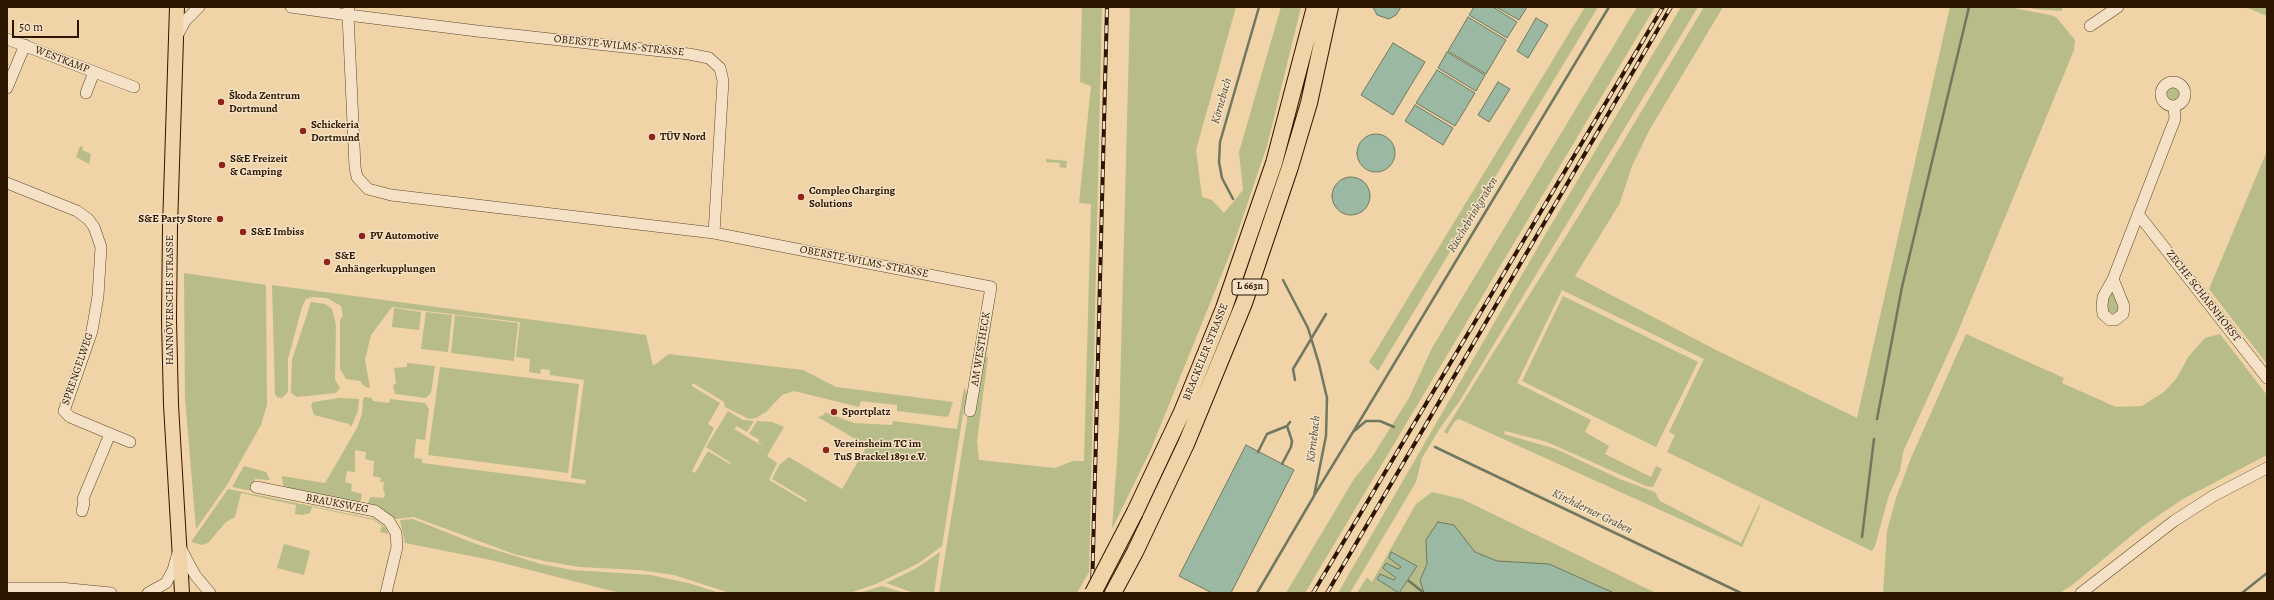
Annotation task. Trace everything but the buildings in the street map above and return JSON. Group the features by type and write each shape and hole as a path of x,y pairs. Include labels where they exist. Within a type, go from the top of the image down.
{"highway":[{"path":"1306,45 1311,7"},
{"name":"BRACKELER STRASSE","path":"1093,593 1135,512 1182,412 1224,308 1274,163 1306,45 1326,8"},
{"name":"BRACKELER STRASSE","path":"1113,593 1135,552 1186,444 1244,303 1294,153 1308,103 1326,8"}],"main road":[{"name":"HANNÖVERSCHE STRASSE","path":"177,7 169,320 182,593"}],"street":[{"path":"176,38 185,21 199,7"},
{"name":"OBERSTE-WILMS-STRASSE","path":"291,7 349,11 689,54 709,58 720,68 723,81 714,233"},
{"path":"2090,26 2118,7"},
{"name":"OBERSTE-WILMS-STRASSE","path":"349,11 355,167 357,177 368,189 391,195 714,233 991,287"},
{"name":"WESTKAMP","path":"7,39 134,87"},
{"path":"7,88 25,45"},
{"name":"WESTKAMP","path":"86,93 94,72"},
{"path":"2113,278 2175,119 2174,106"},
{"name":"SPRENGELWEG","path":"7,183 77,210 88,219 94,227 101,247 98,296 92,331 82,363 64,405 64,411 70,417 110,434"},
{"name":"ZECHE SCHARNHORST","path":"2138,214 2267,378"},
{"name":"AM WESTHECK","path":"970,411 991,287"},
{"path":"82,511 84,503 83,499 110,434 130,442"},
{"path":"2081,593 2174,521 2213,496 2267,468"},
{"name":"BRAUKSWEG","path":"256,487 375,512 389,521 396,533 397,547 386,593"},
{"path":"148,593 166,583 173,570 180,546"},
{"path":"180,546 196,575 210,593"},
{"path":"7,588 111,593"}],"shaded area":[{"path":"1082,7 1102,7 1089,572 1077,593 939,593 968,414 992,305 994,305 986,357 988,357 977,441 979,460 1055,468 1073,461 1084,461 1091,204 1079,203 1091,86 1080,82"},
{"path":"1130,7 1236,7 1196,150 1202,197 1212,200 1224,213 1243,190 1239,152 1281,7 1301,7 1267,146 1232,249 1151,449 1112,529 1119,431"},
{"path":"1373,7 1401,7 1396,15 1389,19 1377,15"},
{"path":"1474,7 1493,7 1517,22 1507,38 1469,15"},
{"path":"1496,7 1527,7 1519,20"},
{"path":"1585,7 1598,7 1378,371 1369,362"},
{"path":"1637,7 1655,7 1305,593 1286,593 1354,479 1372,457 1409,398 1432,348"},
{"path":"1681,7 1698,7 1459,402 1440,428 1422,458 1416,482 1350,593 1338,593 1545,235"},
{"path":"1704,7 1723,7 1650,129 1632,166 1620,203 1575,276 1716,350 1857,418 1950,7 2008,7 2050,15 2056,17 2075,40 2074,50 1957,334 1903,452 1900,471 1889,495 1875,546 1872,551 1667,452 1675,435 1669,432 1704,359 1562,290 1517,383 1591,420 1585,432 1609,446 1605,454 1651,477 1656,466 1662,469 1653,487 1646,486 1547,442 1505,431 1504,434 1556,449 1622,480 1655,492 1660,501 1741,543 1759,505 1760,506 1742,547 1459,419 1455,421 1447,434 1444,432 1581,212"},
{"path":"2027,7 2062,7 2062,11 2035,9"},
{"path":"2245,7 2267,7 2267,16"},
{"path":"1468,17 1506,40 1486,74 1448,51"},
{"path":"1536,18 1548,25 1528,58 1517,51"},
{"path":"1393,43 1425,62 1393,115 1361,95"},
{"path":"1447,52 1485,75 1476,91 1438,68"},
{"path":"1437,70 1475,93 1455,126 1416,103"},
{"path":"1498,82 1510,89 1489,122 1478,115"},
{"path":"2172,86 2177,87 2180,92 2177,103 2170,101 2166,95 2166,90"},
{"path":"1415,105 1453,128 1443,145 1405,121"},
{"path":"1376,134 1386,137 1392,143 1395,153 1392,163 1386,169 1376,172 1366,169 1360,163 1357,153 1360,143 1366,137"},
{"path":"80,146 83,147 82,150 91,154 89,164 76,157"},
{"path":"2267,151 2267,364 2209,289"},
{"path":"1046,159 1067,161 1066,168 1059,167 1060,163 1046,162"},
{"path":"1351,177 1361,180 1367,186 1370,196 1367,206 1361,212 1351,215 1341,212 1335,206 1332,196 1335,186 1341,180"},
{"path":"184,273 266,285 267,405 261,425 227,485 196,529 185,397"},
{"path":"272,285 646,335 653,366 669,354 803,370 836,387 953,402 948,417 897,411 897,405 861,401 859,407 794,391 782,395 766,412 756,418 749,419 725,407 724,402 693,383 692,386 720,403 708,424 714,428 692,471 695,473 708,451 730,464 731,463 706,447 728,411 743,420 754,421 747,432 737,426 734,429 764,447 758,442 760,440 749,434 757,421 772,422 784,427 767,456 777,463 769,480 806,502 807,500 772,479 780,464 789,457 842,489 867,446 818,417 824,415 825,412 854,423 892,425 893,421 957,429 964,388 968,394 968,409 964,408 942,546 919,563 876,584 849,593 730,593 674,575 639,570 579,567 544,561 514,554 414,517 395,519 379,506 368,504 370,497 384,498 385,493 383,490 384,482 380,482 381,478 373,476 374,461 365,459 366,452 355,450 355,472 347,471 345,482 352,484 351,491 362,494 360,503 288,488 283,485 282,476 325,483 357,428 362,414 363,399 365,397 372,398 373,401 389,403 390,399 425,403 429,409 425,440 416,439 414,458 422,459 422,463 585,484 586,480 571,478 584,380 550,375 550,370 541,369 540,374 529,372 530,359 516,357 520,322 392,307 371,335 365,360 370,388 365,387 360,381 346,379 340,369 340,320 343,316 341,306 327,298 313,297 306,299 302,307 288,359 288,392 282,398 277,397 275,394"},
{"path":"2109,292 2112,292 2118,304 2119,311 2114,315 2107,310"},
{"path":"1563,296 1698,362 1656,447 1522,381"},
{"path":"311,302 325,304 332,309 336,325 335,380 340,388 336,393 297,397 291,393 292,360"},
{"path":"394,308 421,312 419,330 392,327"},
{"path":"426,312 452,315 448,352 421,349"},
{"path":"455,315 518,323 514,361 451,353"},
{"path":"1966,334 2064,378 2062,383 2116,407 2142,406 2164,392 2176,379 2189,356 2205,338 2220,334 2267,395 2267,455 2183,499 2143,526 2071,586 2059,593 1883,593 1887,531 1896,498 1911,458"},
{"path":"407,363 435,366 431,393 426,398 395,394 393,385 396,384 394,368 407,367"},
{"path":"440,367 579,384 568,473 428,455"},
{"path":"339,398 359,399 358,411 351,427 349,424 314,415 311,405 313,402"},
{"path":"1246,445 1294,470 1231,593 1212,593 1179,576"},
{"path":"244,466 266,472 270,480 255,479 252,491 232,487"},
{"path":"228,489 374,519 386,528 388,534 380,532 382,526 374,520 312,507 310,513 302,515 295,514 296,505 241,493 235,517 226,522 208,543 202,545 191,542"},
{"path":"1432,492 1462,499 1656,593 1357,593 1367,577 1372,582 1416,504"},
{"path":"413,519 476,544 541,564 572,570 651,575 688,583 720,593 620,593 491,560 405,543 400,520"},
{"path":"1438,522 1454,525 1475,552 1497,561 1549,564 1614,593 1424,593 1420,580 1427,564 1426,540"},
{"path":"284,544 310,551 304,575 277,568"},
{"path":"940,552 934,593 914,593 886,583 915,569"},
{"path":"1391,552 1417,566 1399,593 1377,579 1380,574 1394,580 1396,578 1383,568 1386,563 1398,569 1401,567 1389,558"},
{"path":"882,586 905,593 859,593"}],"waterway":[{"name":"Körnebach","path":"1233,199 1222,178 1219,162 1220,142 1259,7"},
{"name":"Rüschebrinkgraben","path":"1353,432 1609,7"},
{"path":"1877,419 1902,287 1969,7"},
{"name":"Körnebach","path":"1257,593 1314,496 1326,436 1327,398 1319,364 1308,328 1283,280"},
{"path":"1295,380 1293,369 1326,314"},
{"name":"Kirchderner Graben","path":"1315,494 1353,432 1366,421 1380,421 1394,427"},
{"path":"1258,452 1267,434 1287,426 1290,422"},
{"path":"1282,464 1291,447 1292,441 1287,426"},
{"path":"1862,537 1874,439"},
{"name":"Kirchderner Graben","path":"1435,447 1741,593"},
{"name":"Kirchderner Graben","path":"2242,593 2267,573"},
{"path":"1409,581 1424,593"}],"railway":[{"path":"1092,593 1107,7"},
{"path":"1313,593 1663,7"},
{"path":"1327,593 1671,7"}],"place":[{"name":"Škoda Zentrum Dortmund","path":"221,102"},
{"name":"Schickeria Dortmund","path":"303,131"},
{"name":"TÜV Nord","path":"652,137"},
{"name":"S&E Freizeit & Camping","path":"222,165"},
{"name":"Compleo Charging Solutions","path":"801,197"},
{"name":"S&E Party Store","path":"220,219"},
{"name":"S&E Imbiss","path":"243,232"},
{"name":"PV Automotive","path":"362,236"},
{"name":"S&E Anhängerkupplungen","path":"327,262"},
{"name":"Sportplatz","path":"834,412"},
{"name":"Vereinsheim TC im TuS Brackel 1891 e.V.","path":"826,450"}]}
